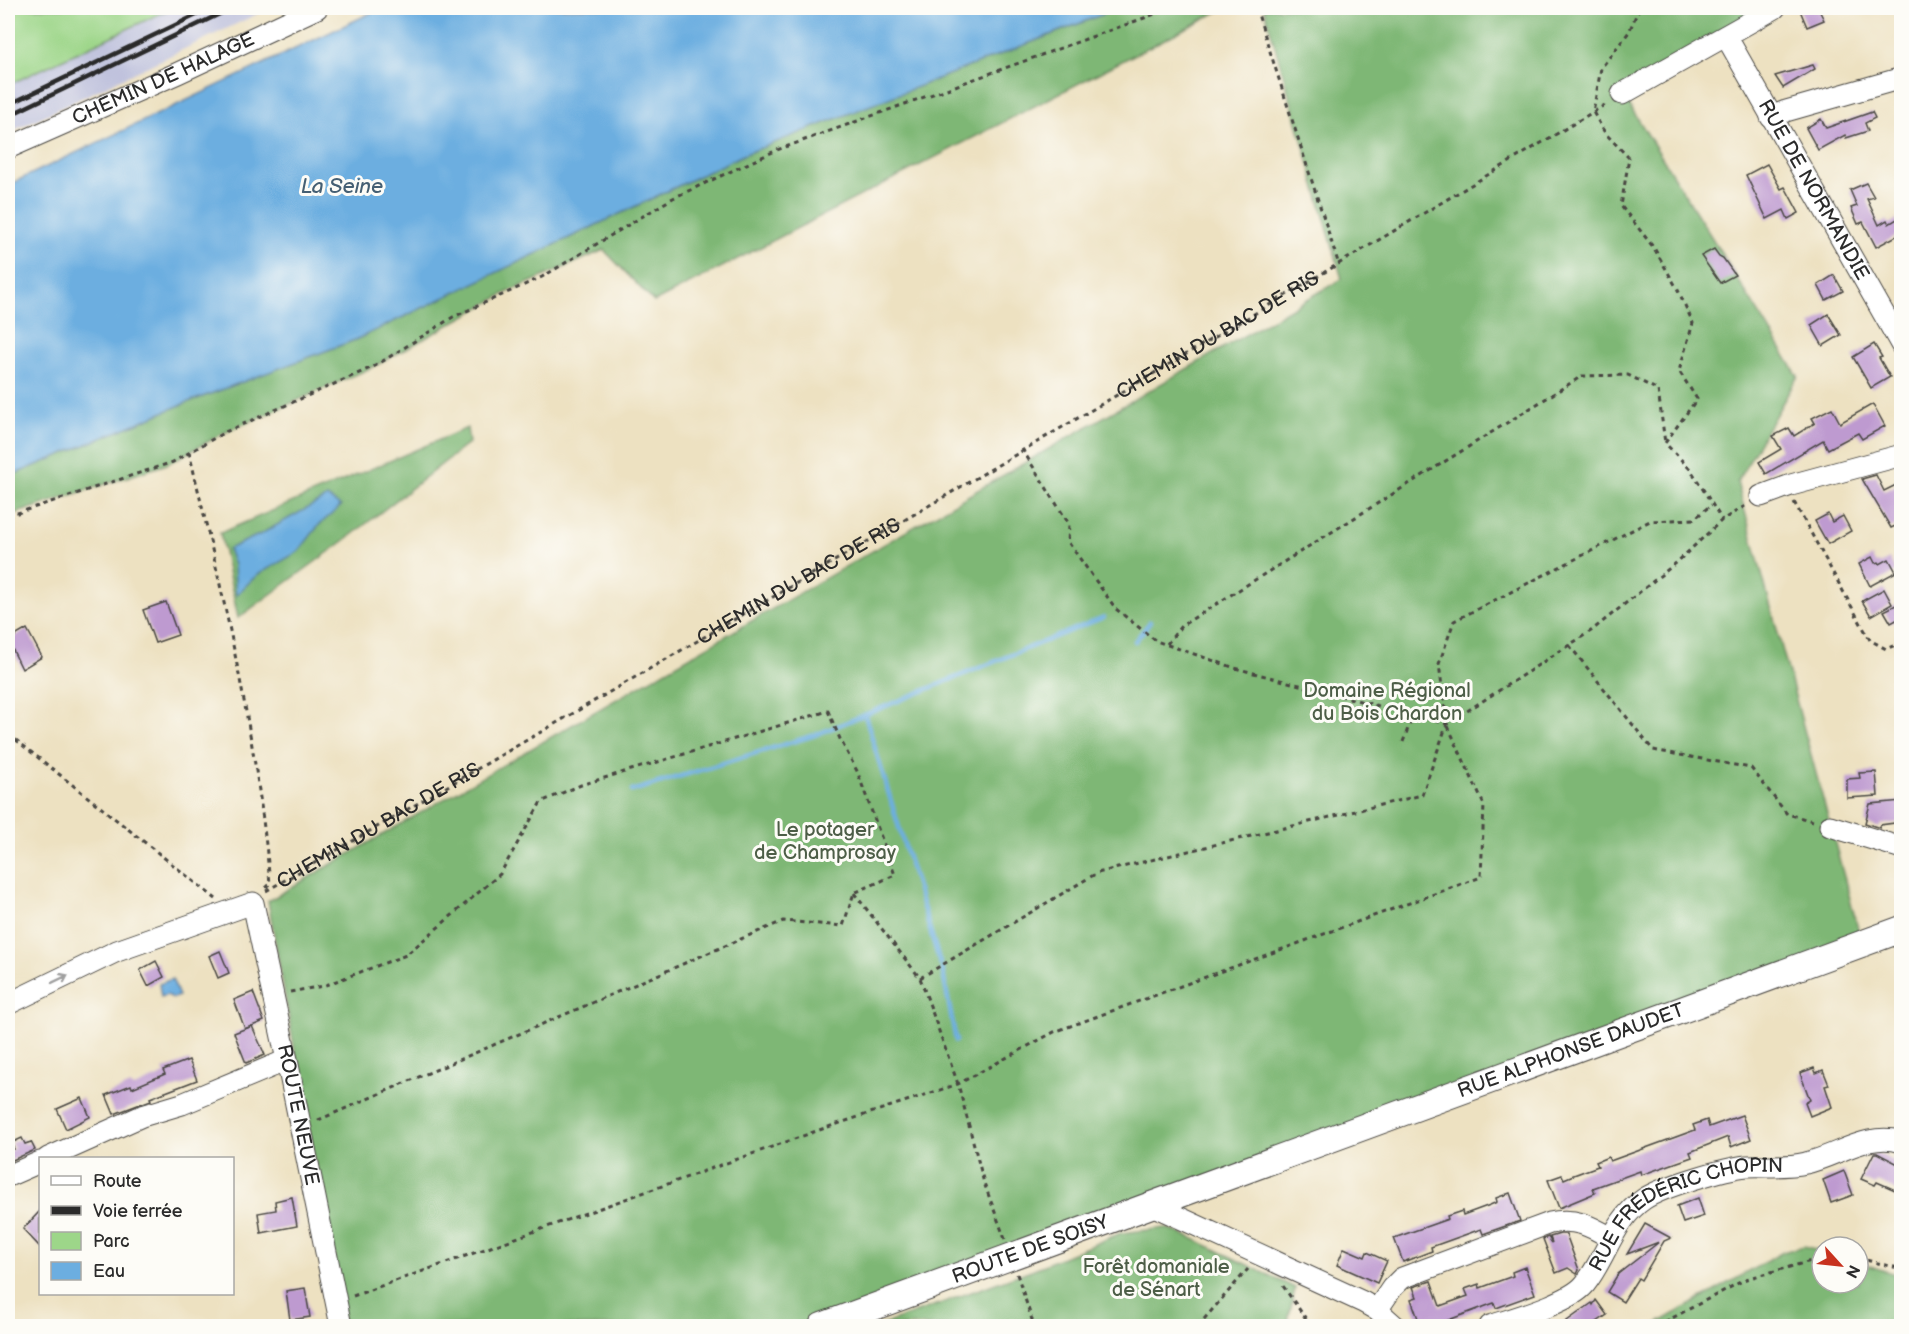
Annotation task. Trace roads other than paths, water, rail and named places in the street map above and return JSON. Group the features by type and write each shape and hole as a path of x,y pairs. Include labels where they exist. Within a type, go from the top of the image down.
{"main road":[{"name":"RUE ALPHONSE DAUDET","path":"1240,1173 1902,929"},
{"name":"ROUTE DE SOISY","path":"822,1326 1240,1173"}],"street":[{"name":"CHEMIN DE HALAGE","path":"8,148 178,73 317,8"},
{"path":"1622,94 1775,8"},
{"name":"RUE DE NORMANDIE","path":"1726,36 1902,346"},
{"path":"1771,117 1902,78"},
{"path":"1761,496 1791,485 1902,455"},
{"path":"1830,825 1902,848"},
{"name":"ROUTE NEUVE","path":"8,1004 117,951 256,899 273,995 341,1326"},
{"path":"50,1157 142,1116 182,1104 287,1060"},
{"name":"RUE FRÉDÉRIC CHOPIN","path":"1490,1326 1563,1300 1584,1286 1611,1238 1632,1209 1645,1198 1718,1172 1748,1166 1804,1164 1845,1148 1878,1140 1891,1139 1902,1142"},
{"path":"8,1176 39,1162"},
{"path":"1152,1205 1377,1310 1395,1326"},
{"path":"1377,1310 1402,1278 1550,1223 1562,1220 1574,1221 1611,1238"}],"water":[{"name":"La Seine","path":"381,8 1119,8 743,155 355,340 178,406 8,477 8,185"},
{"path":"327,497 341,506 319,525 298,552 257,575 236,595 234,565 228,549 261,534"},
{"path":"172,979 179,996 161,997 159,984"}],"waterway":[{"path":"632,791 815,735 1104,617"},
{"path":"1135,641 1150,622"},
{"path":"865,715 940,963"},
{"path":"942,968 956,1041"}],"railway":[{"path":"8,105 211,8"},
{"path":"8,116 232,8"}],"park label":[{"name":"Domaine Régional du Bois Chardon","path":"1387,702"},
{"name":"Le potager de Champrosay","path":"825,842"},
{"name":"Forêt domaniale de Sénart","path":"1156,1278"}]}
